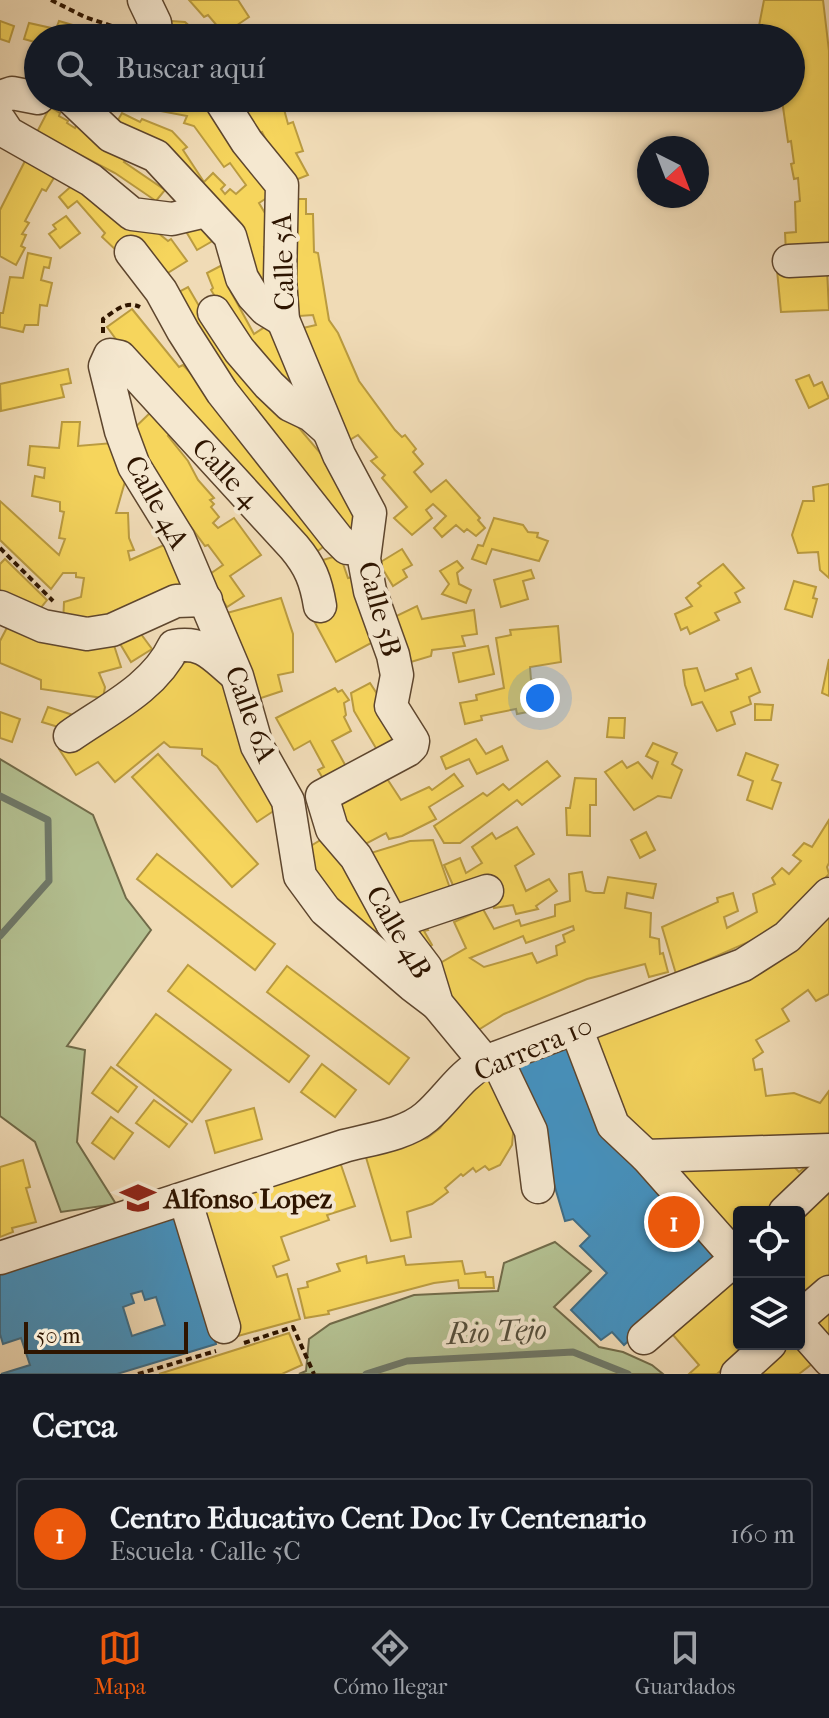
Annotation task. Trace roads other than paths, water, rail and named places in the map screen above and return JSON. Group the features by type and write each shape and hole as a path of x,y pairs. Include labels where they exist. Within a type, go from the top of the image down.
{"street":[{"path":"144,0 155,24"},
{"path":"0,97 12,93 24,95"},
{"path":"86,112 111,136 156,156 230,236 242,278 253,296 265,309 283,320"},
{"name":"Calle 5A","path":"228,112 247,142 282,185 280,279 283,320 308,384"},
{"path":"0,121 8,133 91,180 132,214 172,219 206,211"},
{"path":"131,252 161,291 222,392 337,538 347,548 364,548"},
{"path":"789,261 829,259"},
{"path":"214,312 239,350 269,385 290,405 311,415 328,430"},
{"name":"Calle 4A","path":"110,355 105,366 121,431 134,466 179,539 206,600"},
{"name":"Calle 4","path":"110,355 120,357 294,547 309,565 320,606"},
{"name":"Calle 5B","path":"308,384 370,513 364,548 370,591 397,675 391,706 413,741 412,746 322,796"},
{"path":"0,607 58,630 87,634 112,630 176,601 206,600"},
{"name":"Calle 6A","path":"206,600 237,676 257,746 288,801 300,876 325,910 437,1004"},
{"path":"70,736 147,683 165,665 174,646 191,643 203,647 237,676"},
{"name":"Calle 4B","path":"322,796 332,829 356,857 392,923 426,968 437,1004 491,1060 531,1131 538,1187"},
{"path":"392,923 487,891"},
{"name":"Carrera 10","path":"0,1258 344,1146 397,1132 424,1119 471,1069 743,965 787,937 829,894"},
{"path":"576,1028 613,1125 646,1156 733,1252"},
{"path":"646,1156 829,1150"},
{"path":"791,1206 829,1170"},
{"path":"185,1199 224,1327"},
{"path":"644,1338 733,1262"},
{"path":"805,1313 829,1292"},
{"path":"805,1333 828,1359"},
{"path":"737,1374 763,1350"}],"waterway":[{"name":"Rio Tejo","path":"0,796 48,820 49,881 0,936"},
{"name":"Rio Tejo","path":"366,1374 407,1361 573,1352 628,1374"}],"place":[{"name":"Alfonso Lopez","path":"138,1198"},
{"name":"Centro Educativo Cent Doc Iv Centenario","path":"674,1222"}]}
